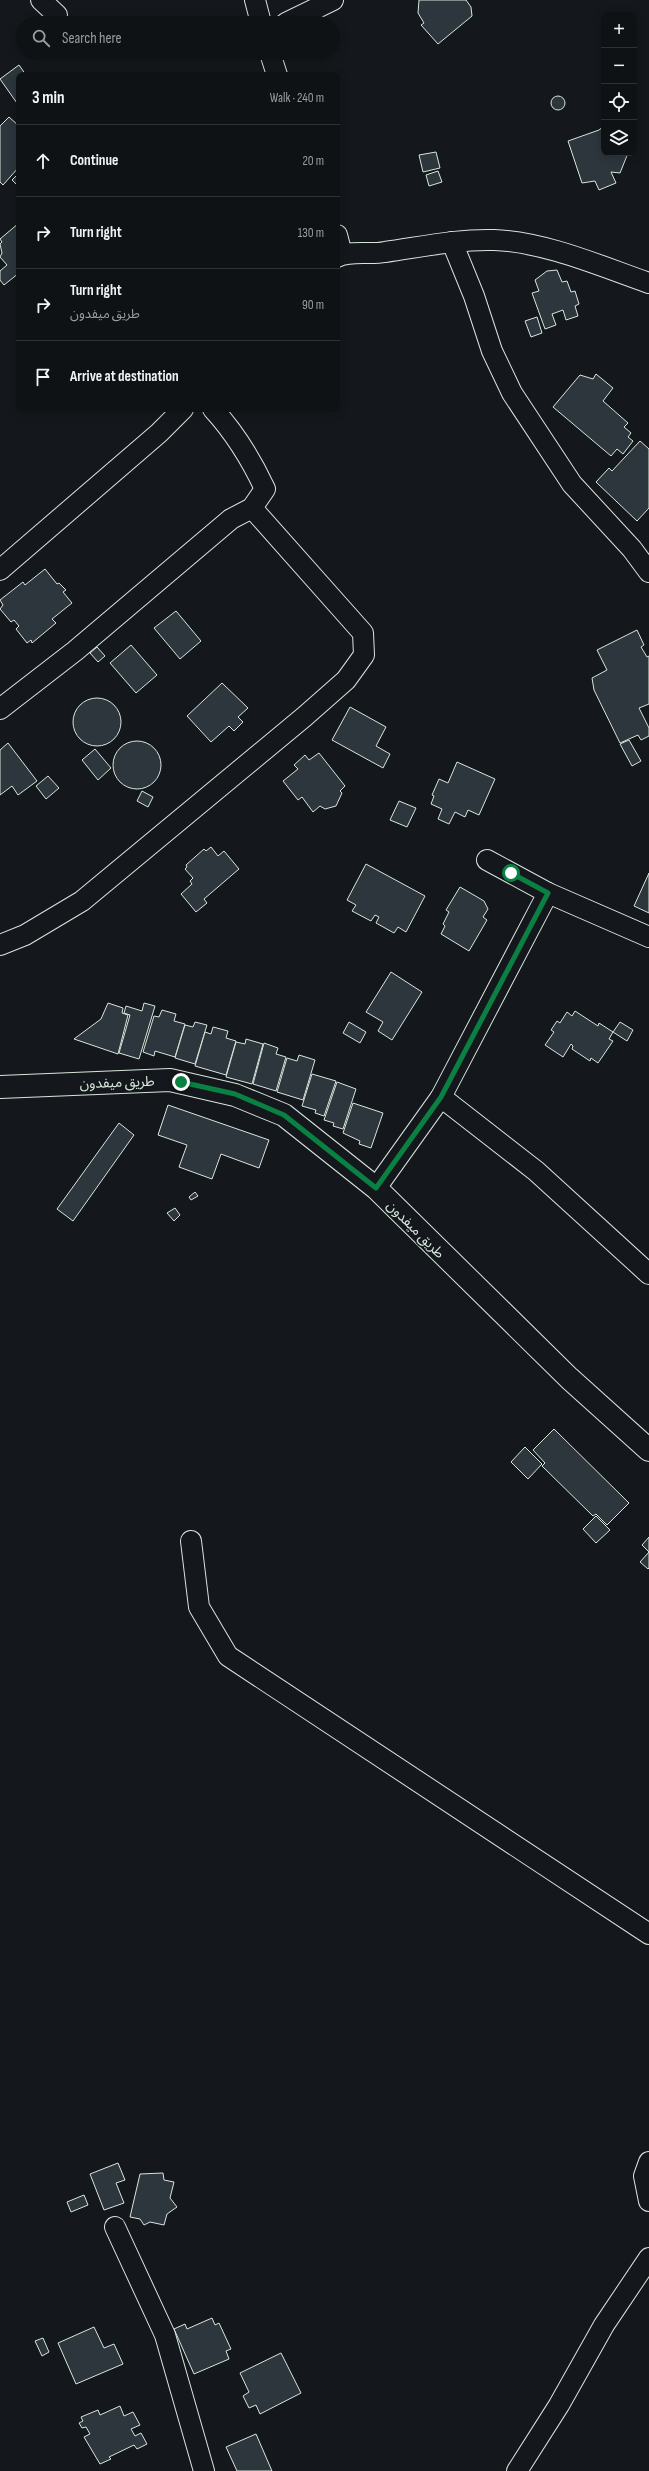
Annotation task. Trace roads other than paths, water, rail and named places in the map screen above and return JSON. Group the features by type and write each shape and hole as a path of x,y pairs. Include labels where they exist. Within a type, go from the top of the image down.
{"main road":[{"name":"طريق ميفدون","path":"0,1087 170,1080 235,1094 284,1115 376,1188 569,1378 649,1450"}],"street":[{"path":"41,0 57,15"},
{"path":"255,0 259,16"},
{"path":"300,16 333,0"},
{"path":"272,60 276,72"},
{"path":"340,256 370,255 452,242 494,240 520,244 566,255 649,283"},
{"path":"452,242 474,296 492,351 512,393 572,484 632,549 649,572"},
{"path":"0,570 159,432 180,412"},
{"path":"0,709 75,650 231,519 252,508 264,489 256,469 233,432 216,412"},
{"path":"0,945 24,934 82,901 304,717 346,680 364,655 363,633 252,508"},
{"path":"487,860 548,893 649,937"},
{"path":"376,1188 441,1097 548,893"},
{"path":"441,1097 536,1172 649,1274"},
{"path":"191,1541 199,1607 228,1656 649,1934"},
{"path":"649,2162 644,2176 649,2201"},
{"path":"115,2227 165,2335 204,2471"},
{"path":"517,2471 559,2405 604,2325 649,2258"}]}
